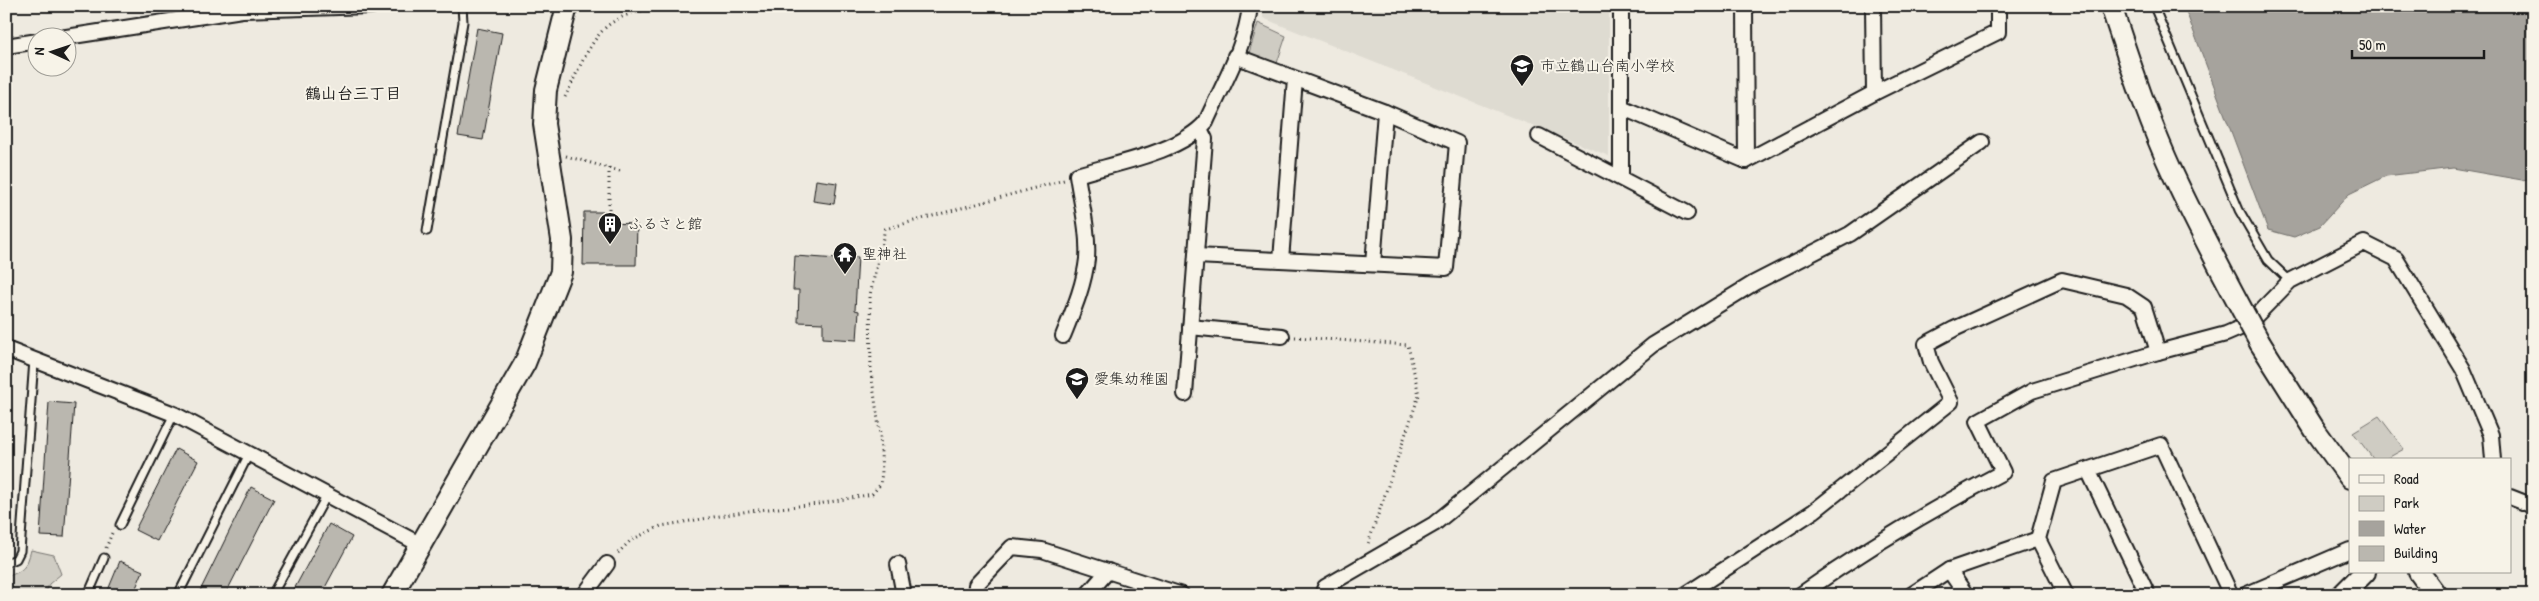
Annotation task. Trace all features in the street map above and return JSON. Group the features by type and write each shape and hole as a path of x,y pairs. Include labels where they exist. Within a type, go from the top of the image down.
{"street":[{"path":"78,35 242,10 372,6"},
{"path":"392,595 525,363 560,272 562,240 544,124 546,90 567,6"},
{"path":"1064,336 1081,289 1087,258 1085,224 1077,175 1183,141 1200,129 1206,122 1236,56 1249,21 1250,6"},
{"path":"1621,6 1621,178"},
{"path":"1745,6 1746,162"},
{"path":"1873,6 1874,93"},
{"path":"1746,162 1874,93 1998,32 1998,6"},
{"path":"2111,6 2136,81 2172,172 2215,260 2260,344 2315,430 2349,477"},
{"path":"6,46 28,43"},
{"path":"1196,256 1446,268 1457,143 1385,112 1236,56"},
{"path":"1281,260 1295,79"},
{"path":"1621,107 1746,162"},
{"path":"1373,264 1385,112"},
{"path":"1185,394 1204,139 1200,129"},
{"path":"1539,136 1688,213"},
{"path":"1322,595 1324,586 1390,551 1441,519 1653,345 1754,283 1850,234 1982,142"},
{"path":"1800,595 1856,555 1926,512 2003,472 1978,421 2032,391 2158,352 2226,334 2247,325 2290,281 2364,243 2396,260 2463,369 2491,435 2493,458"},
{"path":"1685,595 1814,511 1951,402 1931,362 1926,344 1954,329 2062,280 2126,294 2144,307 2158,352"},
{"path":"1190,327 1282,336"},
{"path":"6,349 174,414 420,545"},
{"path":"2066,595 2038,539 2054,481 2162,445 2231,595"},
{"path":"2088,470 2148,595"},
{"path":"2512,498 2533,506"},
{"path":"1911,595 1949,570 2038,539"},
{"path":"974,595 976,585 1012,547 1042,550 1182,595"},
{"path":"2244,595 2349,550"},
{"path":"584,595 607,564"},
{"path":"898,564 904,595"},
{"path":"1949,570 1966,595"},
{"path":"1087,595 1108,571"},
{"path":"2342,595 2364,574"},
{"path":"2420,574 2436,595"}],"lane":[{"path":"427,231 463,22 462,6"},
{"path":"2154,9 2239,210 2268,260 2290,281"},
{"path":"6,563 16,559 20,552 34,360"},
{"path":"120,525 174,414"},
{"path":"178,595 250,453"},
{"path":"272,595 327,495"},
{"path":"88,595 104,558"}],"path":[{"path":"564,100 594,43 603,31 620,17 643,11 713,6"},
{"path":"548,151 623,172"},
{"path":"609,168 609,209"},
{"path":"607,564 631,540 661,526 749,511 819,504 872,494 880,485 882,473 880,434 871,372 870,295 885,229 1077,175"},
{"path":"1282,336 1408,345 1419,395 1368,544"},
{"path":"104,558 104,552 115,527 120,525"}],"shaded area":[{"name":"市立鶴山台南小学校","path":"1263,6 1609,6 1609,156 1263,18"}],"green space":[{"path":"1258,23 1286,36 1277,63 1249,53"},
{"path":"2379,416 2404,449 2388,458 2372,458 2353,432"},
{"path":"31,550 54,555 61,574 49,584 45,595 10,595 8,576 24,567"}],"water":[{"path":"2184,6 2533,6 2533,178 2522,180 2453,168 2386,176 2349,194 2320,226 2294,237 2268,230"}],"building":[{"path":"477,28 502,33 483,140 458,136"},
{"path":"816,180 837,183 834,204 813,201"},
{"name":"ふるさと館","path":"584,212 608,212 608,223 637,224 636,265 583,265"},
{"path":"795,256 838,259 838,256 858,257 855,310 859,311 857,340 823,338 823,323 798,322 799,290 793,290"},
{"path":"49,402 74,404 64,537 40,536"},
{"path":"176,449 198,461 157,541 135,530"},
{"path":"251,487 274,499 225,595 198,595"},
{"path":"329,524 352,537 321,595 291,595"},
{"path":"120,561 143,571 133,595 106,595"}],"place":[{"name":"市立鶴山台南小学校","path":"1522,87"},
{"name":"ふるさと館","path":"610,245"},
{"name":"聖神社","path":"845,275"},
{"name":"愛集幼稚園","path":"1077,400"}],"district":[{"name":"鶴山台三丁目","path":"353,93"}]}
